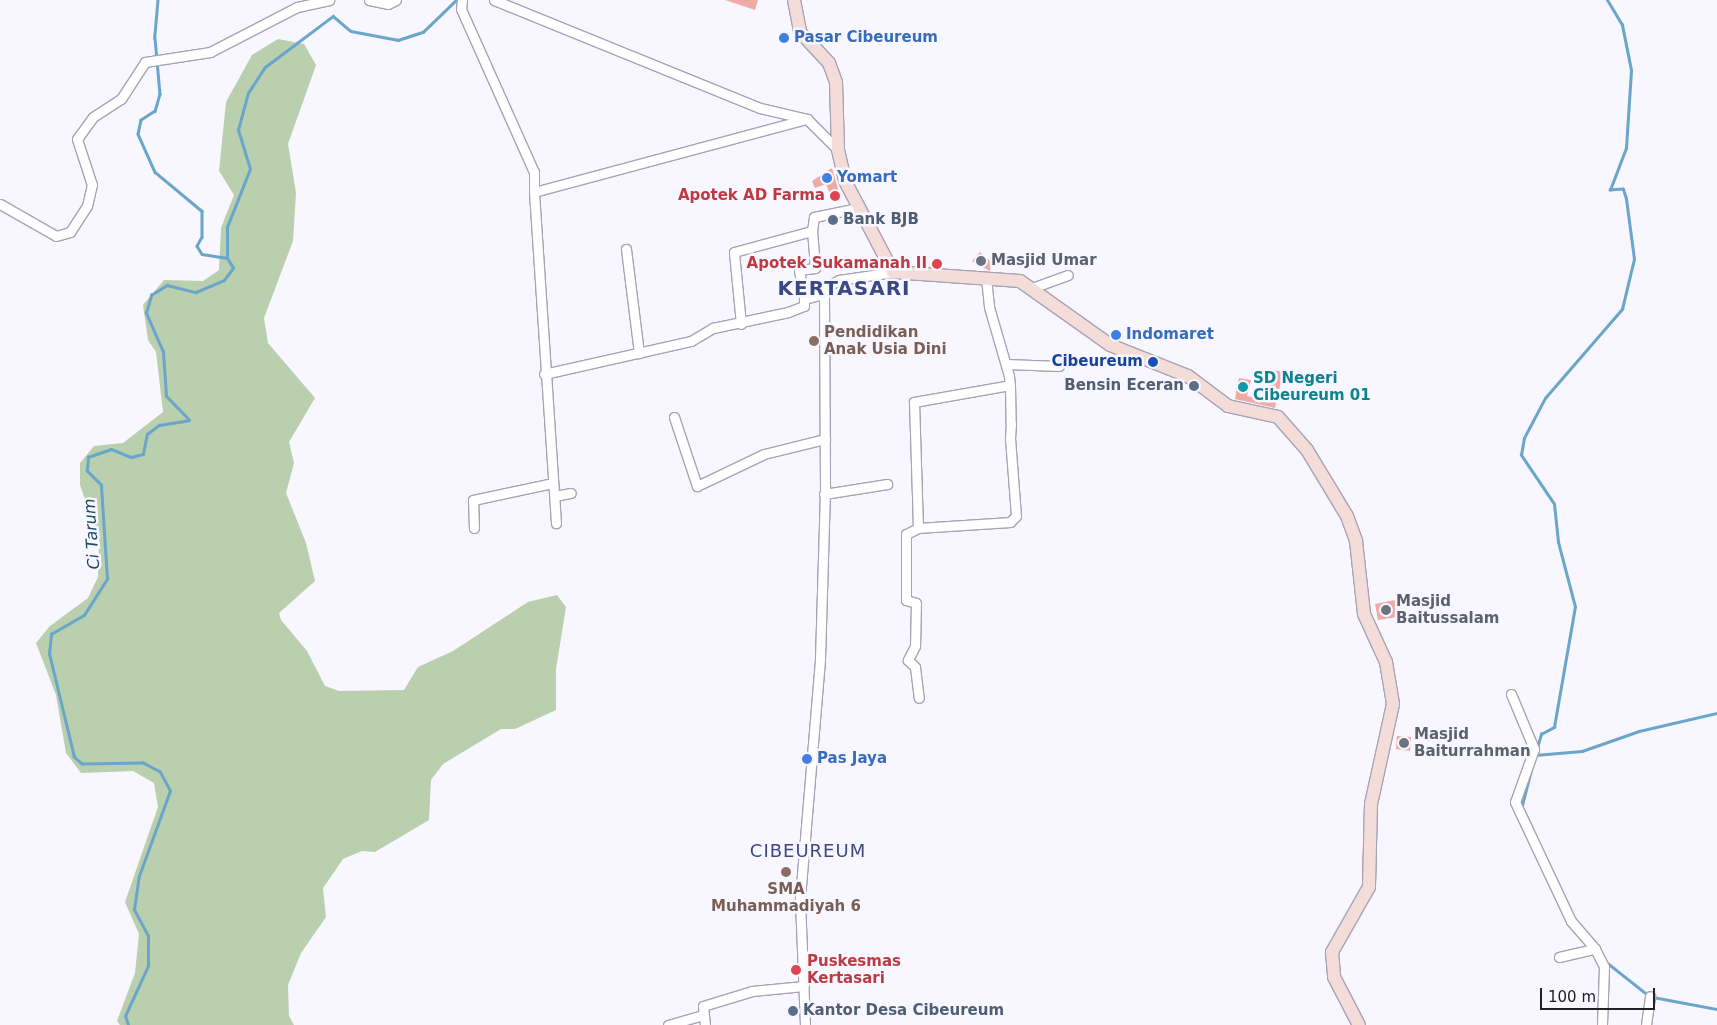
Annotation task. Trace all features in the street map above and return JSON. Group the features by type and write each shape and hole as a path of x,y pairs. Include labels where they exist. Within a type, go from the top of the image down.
{"main road":[{"path":"794,0 800,32 829,63 836,82 838,150 842,171 858,208 893,272 1020,281 1110,345 1188,376 1228,406 1283,420 1307,450 1352,526 1361,598 1389,672 1393,704 1371,804 1368,892 1332,952 1334,977 1360,1025"}],"street":[{"path":"0,204 50,234 70,232 87,206 92,185 76,140 95,116 121,99 143,64 153,58 166,55 182,58 210,52 297,7 329,0"},
{"path":"374,1 396,0"},
{"path":"462,0 461,8 534,172 544,374 556,523"},
{"path":"493,0 760,108 807,119 838,150"},
{"path":"534,192 807,119"},
{"path":"544,374 691,341 713,328 741,324 804,306 799,270 815,268 812,231 814,217 858,208"},
{"path":"741,324 734,252 812,231"},
{"path":"626,249 639,353"},
{"path":"805,1025 800,898 814,769 824,494 824,294 828,286 839,280 893,272"},
{"path":"1032,288 1068,275"},
{"path":"919,698 915,667 908,660 915,646 916,603 906,600 906,534 918,528 1015,520 1010,385 1006,364 989,307 986,278"},
{"path":"804,299 824,294"},
{"path":"1006,364 1059,366"},
{"path":"918,528 914,402 1010,385"},
{"path":"674,417 697,486 764,454 825,438"},
{"path":"474,528 473,500 553,483"},
{"path":"824,494 887,484"},
{"path":"555,496 571,493"},
{"path":"1511,694 1534,750 1515,802 1571,921 1595,949 1604,967 1602,1025"},
{"path":"1559,957 1595,949"},
{"path":"705,1025 702,1015 704,1006 752,991 804,986"},
{"path":"1646,1025 1650,996"},
{"path":"668,1025 702,1015"}],"green space":[{"path":"278,39 304,44 316,65 288,144 296,193 293,241 264,318 268,343 315,398 289,442 294,463 286,493 306,543 315,581 279,613 281,620 307,651 325,686 339,691 404,690 418,667 453,651 528,602 557,595 566,607 556,669 556,710 515,729 501,729 443,764 431,780 429,820 375,852 362,851 343,859 323,888 326,917 301,953 288,985 289,1016 294,1025 120,1025 117,1021 135,973 139,934 125,902 158,807 154,783 133,771 81,773 66,753 56,695 36,643 50,626 88,598 98,577 99,540 80,485 80,463 94,446 123,443 163,412 156,352 148,340 143,305 164,280 203,281 219,270 221,228 234,195 219,171 226,102 252,55"}],"building":[{"path":"725,0 758,0 755,10"},
{"path":"832,168 841,199 833,202 826,184 815,188 812,181"},
{"name":"Masjid Umar","path":"980,252 991,262 990,271 972,261"},
{"name":"SD Negeri Cibeureum 01","path":"1273,370 1283,372 1275,408 1235,399 1239,378 1251,380 1247,396 1266,400"},
{"name":"Masjid Baitussalam","path":"1395,600 1397,617 1378,620 1375,604"},
{"name":"Masjid Baiturrahman","path":"1397,736 1411,737 1410,751 1396,749"}],"waterway":[{"path":"158,0 155,38 160,94 155,111 141,120 138,134 155,172 202,211 202,237 197,246 202,254 227,258"},
{"name":"Ci Tarum","path":"128,1025 125,1016 148,966 148,936 134,910 139,876 170,791 160,772 143,763 82,764 74,757 49,654 51,634 84,615 107,579 101,485 87,471 88,457 111,449 131,457 143,454 147,434 159,425 189,420 166,396 163,352 146,313 151,295 167,285 196,292 224,280 233,268 227,258 227,227 250,169 238,130 248,93 265,67 333,16 351,31 398,40 423,32 456,0"},
{"path":"1537,748 1541,734 1554,727 1575,607 1558,542 1554,504 1521,455 1524,438 1545,398 1622,309 1634,259 1623,189 1610,190 1626,148 1631,70 1622,25 1607,0"},
{"path":"1535,755 1582,751 1639,731 1717,713"},
{"path":"1521,809 1531,770"},
{"path":"1605,961 1648,995"},
{"path":"1653,997 1717,1009"}],"place":[{"name":"Pasar Cibeureum","path":"784,38"},
{"name":"Yomart","path":"827,178"},
{"name":"Apotek AD Farma","path":"835,196"},
{"name":"Bank BJB","path":"833,220"},
{"name":"Masjid Umar","path":"981,261"},
{"name":"Apotek Sukamanah II","path":"937,264"},
{"name":"Indomaret","path":"1116,335"},
{"name":"Pendidikan Anak Usia Dini","path":"814,341"},
{"name":"Cibeureum","path":"1153,362"},
{"name":"Bensin Eceran","path":"1194,386"},
{"name":"SD Negeri Cibeureum 01","path":"1243,387"},
{"name":"Masjid Baitussalam","path":"1386,610"},
{"name":"Masjid Baiturrahman","path":"1404,743"},
{"name":"Pas Jaya","path":"807,759"},
{"name":"SMA Muhammadiyah 6","path":"786,872"},
{"name":"Puskesmas Kertasari","path":"796,970"},
{"name":"Kantor Desa Cibeureum","path":"793,1011"}],"district":[{"name":"KERTASARI","path":"844,288"},
{"name":"CIBEUREUM","path":"808,851"}]}
